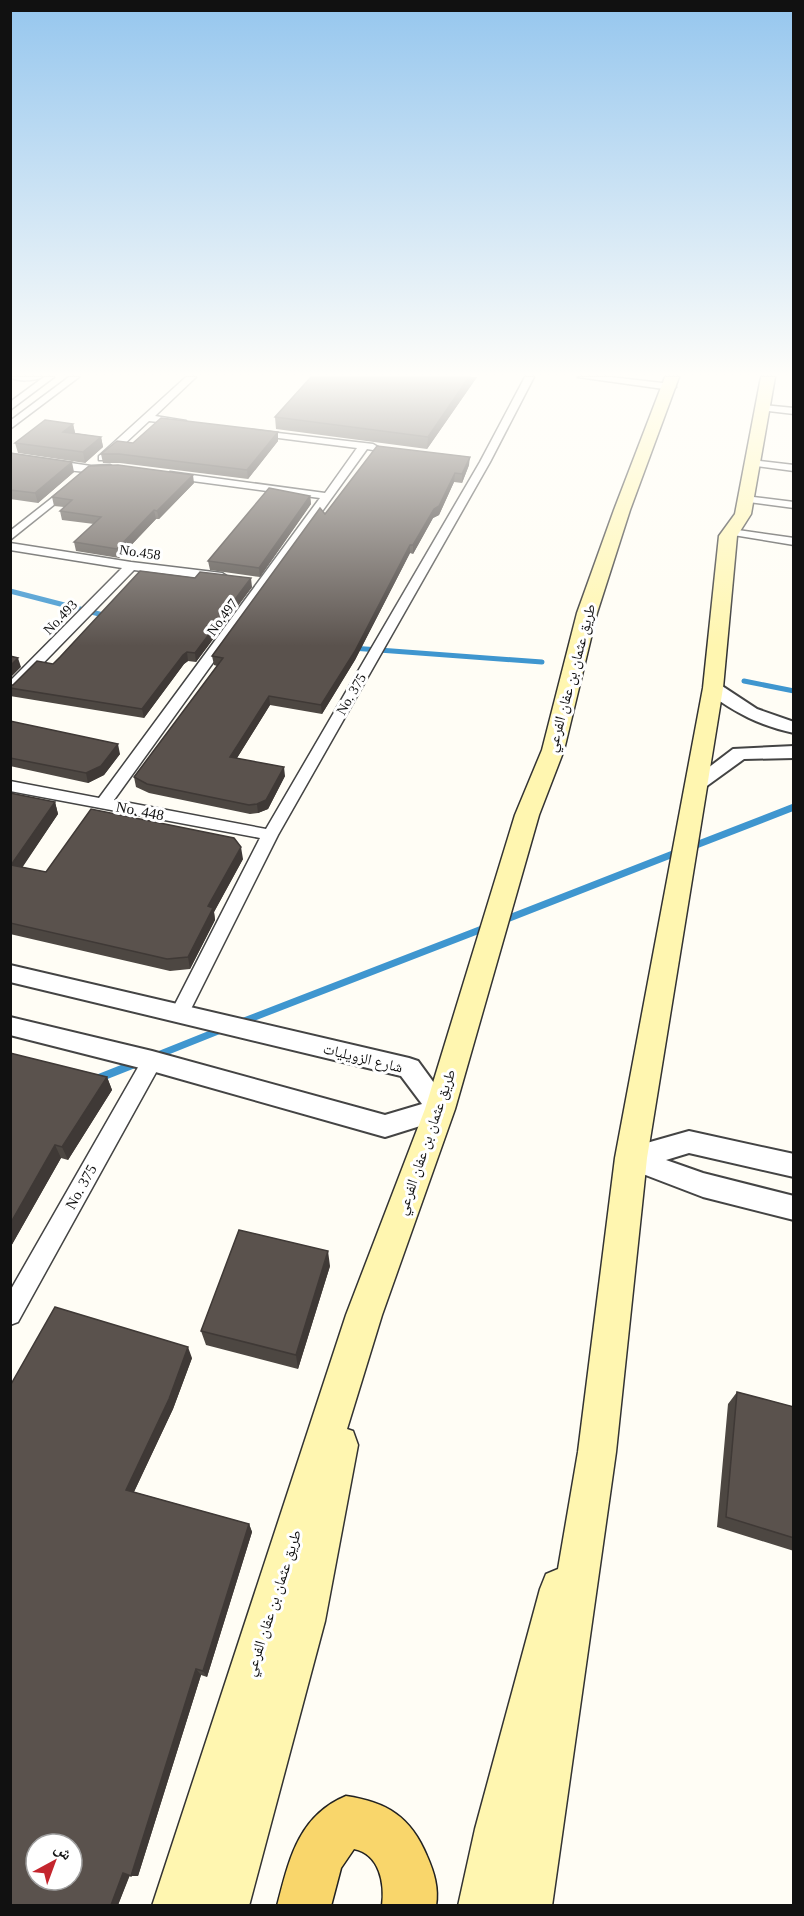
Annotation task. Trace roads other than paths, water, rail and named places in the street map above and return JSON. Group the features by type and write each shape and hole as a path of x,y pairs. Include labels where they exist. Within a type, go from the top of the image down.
{"main road":[{"name":"طريق عثمان بن عفان الفرعي","path":"176,1905 364,1315 440,1109 527,815 553,750 587,613 639,466"},
{"path":"527,1905 597,1452 631,1158 713,688 728,536 743,514 751,466"},
{"path":"224,1905 304,1621 364,1315"},
{"path":"482,1905 499,1829 597,1452"},
{"path":"304,1905 318,1852 331,1833 346,1822 359,1823 372,1828 385,1835 397,1846 405,1867 410,1901"}],"street":[{"path":"74,466 91,469 120,468"},
{"path":"10,537 94,466"},
{"name":"No.497","path":"103,804 260,582 348,466"},
{"name":"No. 375","path":"179,1014 270,835 477,466"},
{"path":"154,472 326,496"},
{"path":"746,499 794,505"},
{"path":"730,532 794,542"},
{"name":"No.458","path":"10,546 131,566 232,578"},
{"name":"No.493","path":"10,689 131,566"},
{"path":"713,688 740,709 787,727"},
{"path":"787,727 764,729 760,738 765,743 789,752"},
{"path":"697,783 740,753 789,752"},
{"name":"No. 448","path":"10,786 270,835"},
{"name":"شارع الزويليات","path":"10,974 409,1068 440,1109"},
{"path":"10,1026 152,1061 385,1126 440,1109"},
{"name":"No. 375","path":"10,1314 152,1061"},
{"path":"631,1158 689,1142 794,1166"},
{"path":"631,1158 703,1185 794,1208"}],"waterway":[{"path":"10,591 107,616"},
{"path":"352,648 542,662"},
{"path":"744,681 794,691"},
{"path":"691,847 794,807"},
{"path":"507,919 678,852"},
{"path":"239,1023 482,929"},
{"path":"153,1057 223,1029"},
{"path":"94,1080 137,1063"}]}
